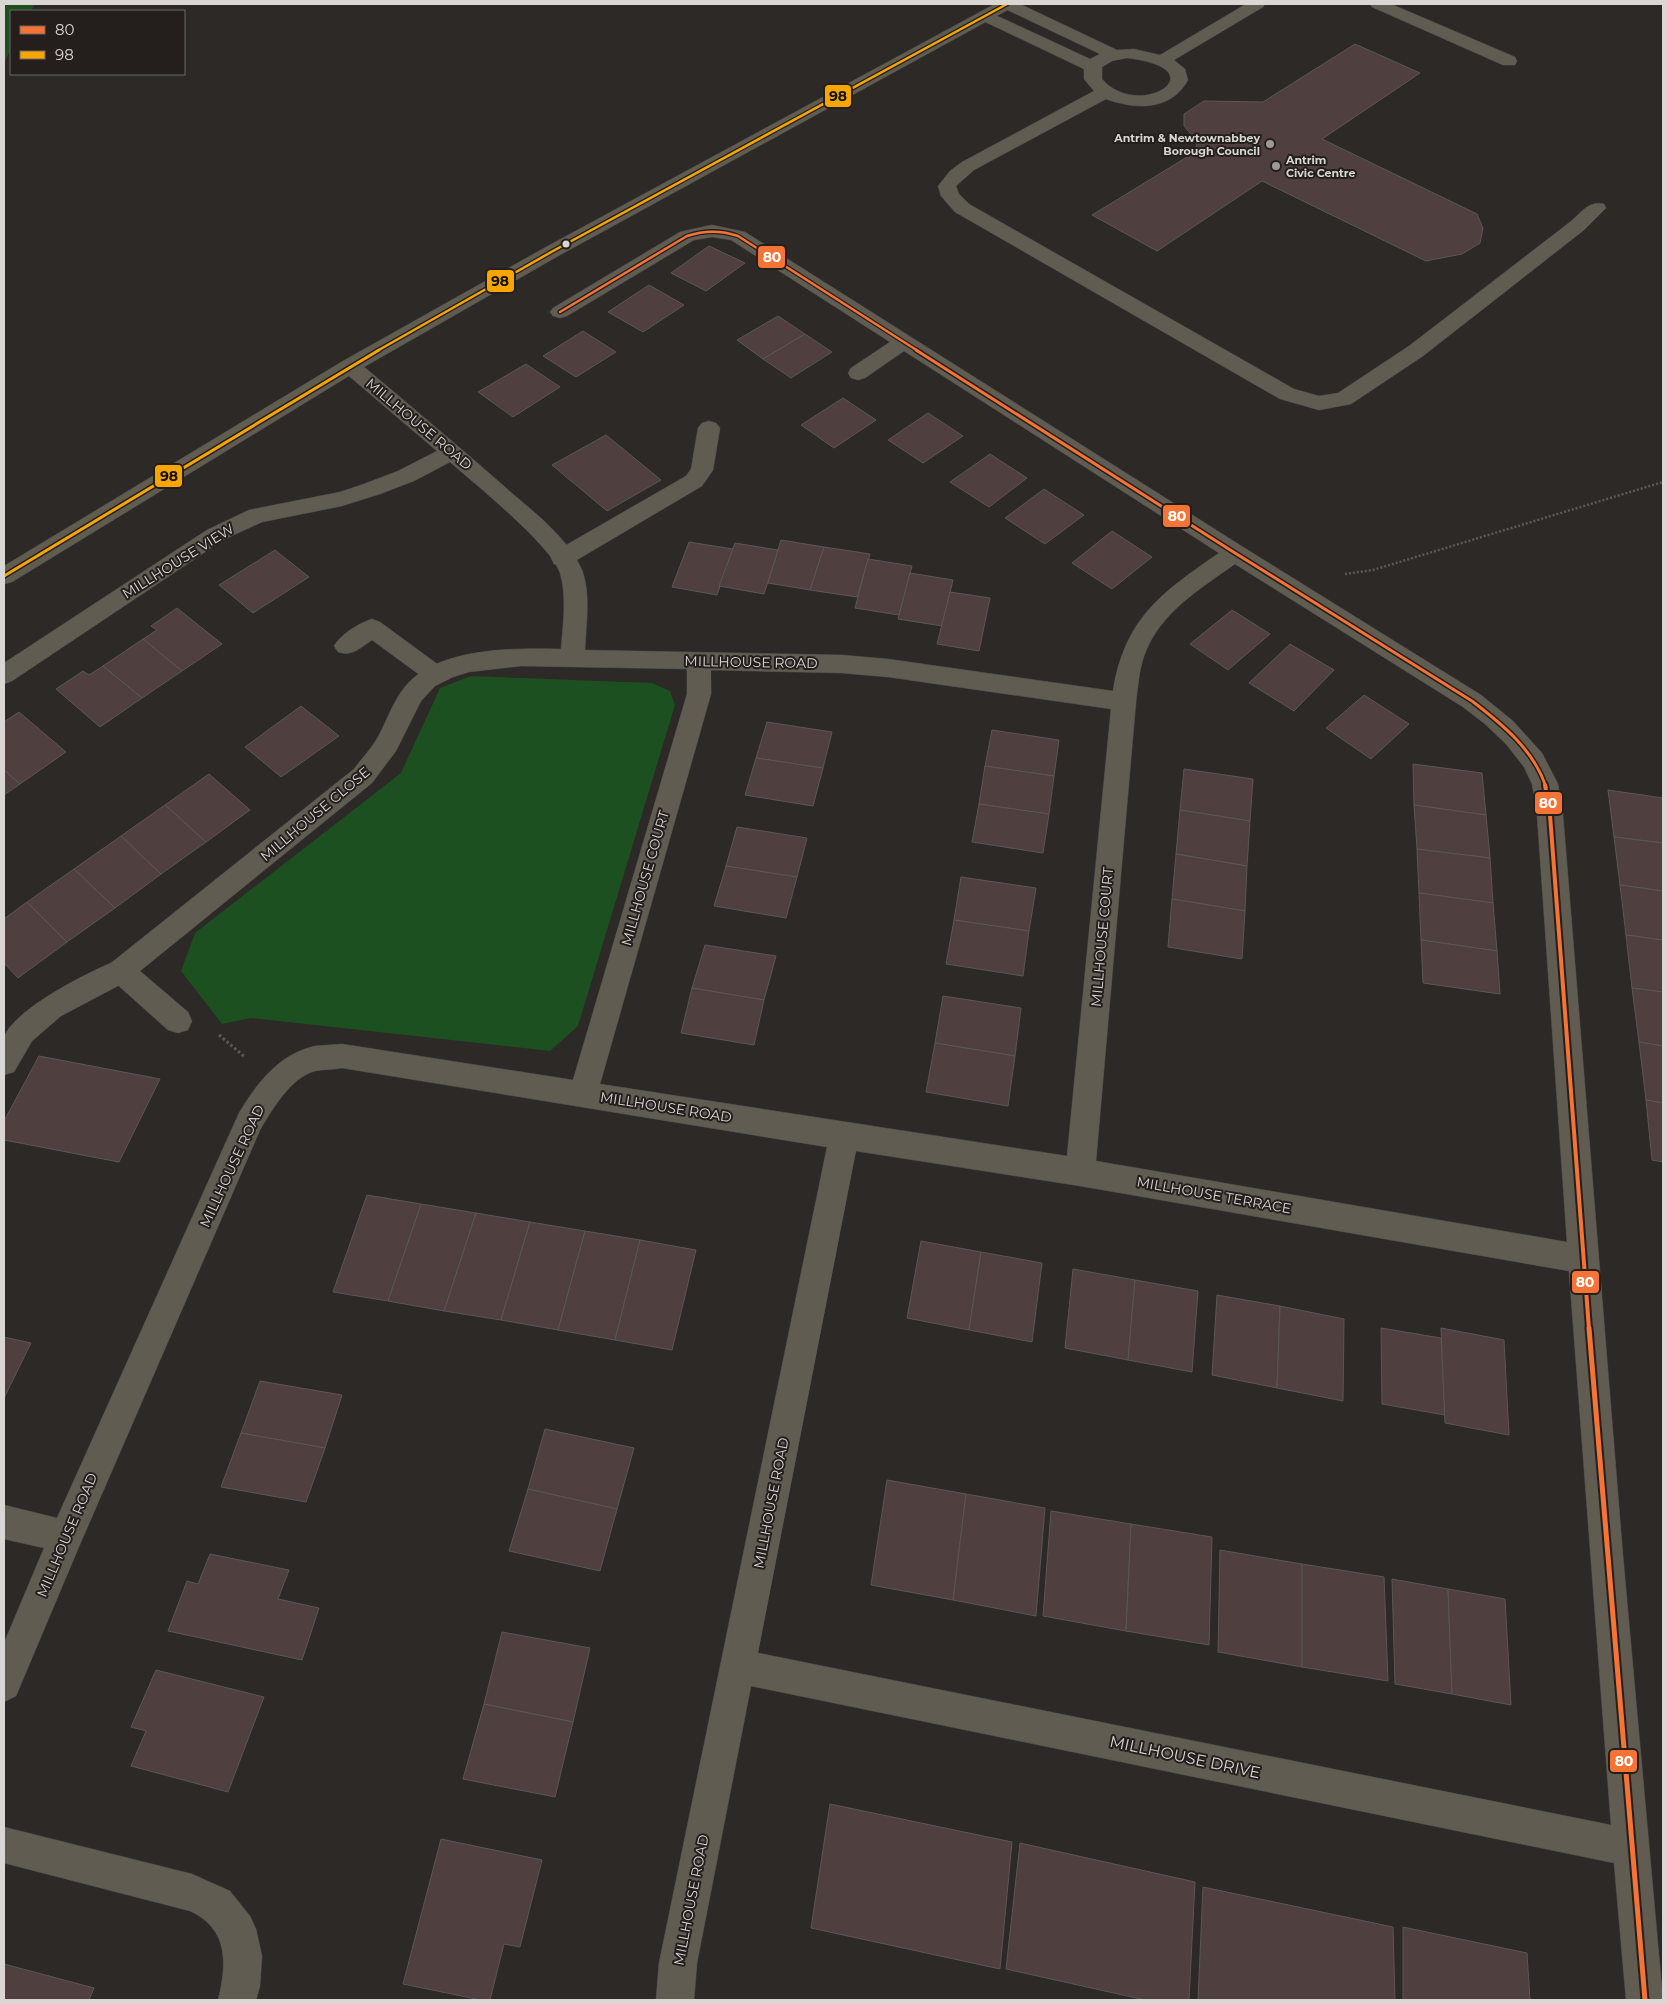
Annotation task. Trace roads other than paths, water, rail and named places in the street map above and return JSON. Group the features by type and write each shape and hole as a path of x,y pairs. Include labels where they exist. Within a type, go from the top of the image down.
{"main road":[{"path":"4,576 350,366 552,251 1007,4"}],"street":[{"path":"1007,4 1115,54 1140,54 1163,60 1178,73 1179,80 1176,88 1169,94 1159,98 1131,100 1105,92 1093,80 1091,73 1093,67 1098,62 1115,54"},
{"path":"1163,60 1258,4"},
{"path":"1378,4 1509,61"},
{"path":"985,16 1093,67"},
{"path":"1105,92 968,166 947,186 950,196 962,208 1287,394 1303,400 1319,403 1344,400 1416,351 1577,226 1597,208"},
{"path":"560,312 687,236 700,232 715,231 731,233 745,239 1235,553 1450,686 1491,714 1516,740 1538,769 1545,784 1550,815 1631,1848 1646,2000"},
{"path":"858,373 904,341"},
{"name":"MILLHOUSE ROAD","path":"350,366 453,452 539,530 562,558 571,571 574,600 572,658 842,664 888,668 1124,702"},
{"path":"562,558 694,481 702,470 709,428"},
{"name":"MILLHOUSE VIEW","path":"4,675 215,535 236,524 263,514 342,499 406,476 453,452"},
{"path":"1124,702 1132,656 1154,617 1174,598 1235,553"},
{"path":"346,646 372,628 436,675"},
{"name":"MILLHOUSE CLOSE","path":"4,1063 22,1032 51,1008 121,972 363,776 387,744 412,695 427,680 457,666 482,661 521,657 572,658"},
{"name":"MILLHOUSE COURT","path":"583,1093 698,694 699,662"},
{"name":"MILLHOUSE COURT","path":"1080,1172 1124,702"},
{"path":"121,972 178,1021"},
{"name":"MILLHOUSE ROAD","path":"4,1684 66,1537 249,1122 261,1101 277,1083 294,1069 311,1060 342,1056 844,1136 678,1963 675,2000"},
{"name":"MILLHOUSE TERRACE","path":"844,1136 1080,1172 1584,1259"},
{"path":"4,1522 66,1537"},
{"name":"MILLHOUSE DRIVE","path":"738,1666 1631,1848"},
{"path":"4,1845 192,1893 217,1904 237,1929 243,1956 241,1986 237,2000"}],"place":[{"name":"Antrim & Newtownabbey Borough Council","path":"1270,144"},
{"name":"Antrim Civic Centre","path":"1276,166"}]}
